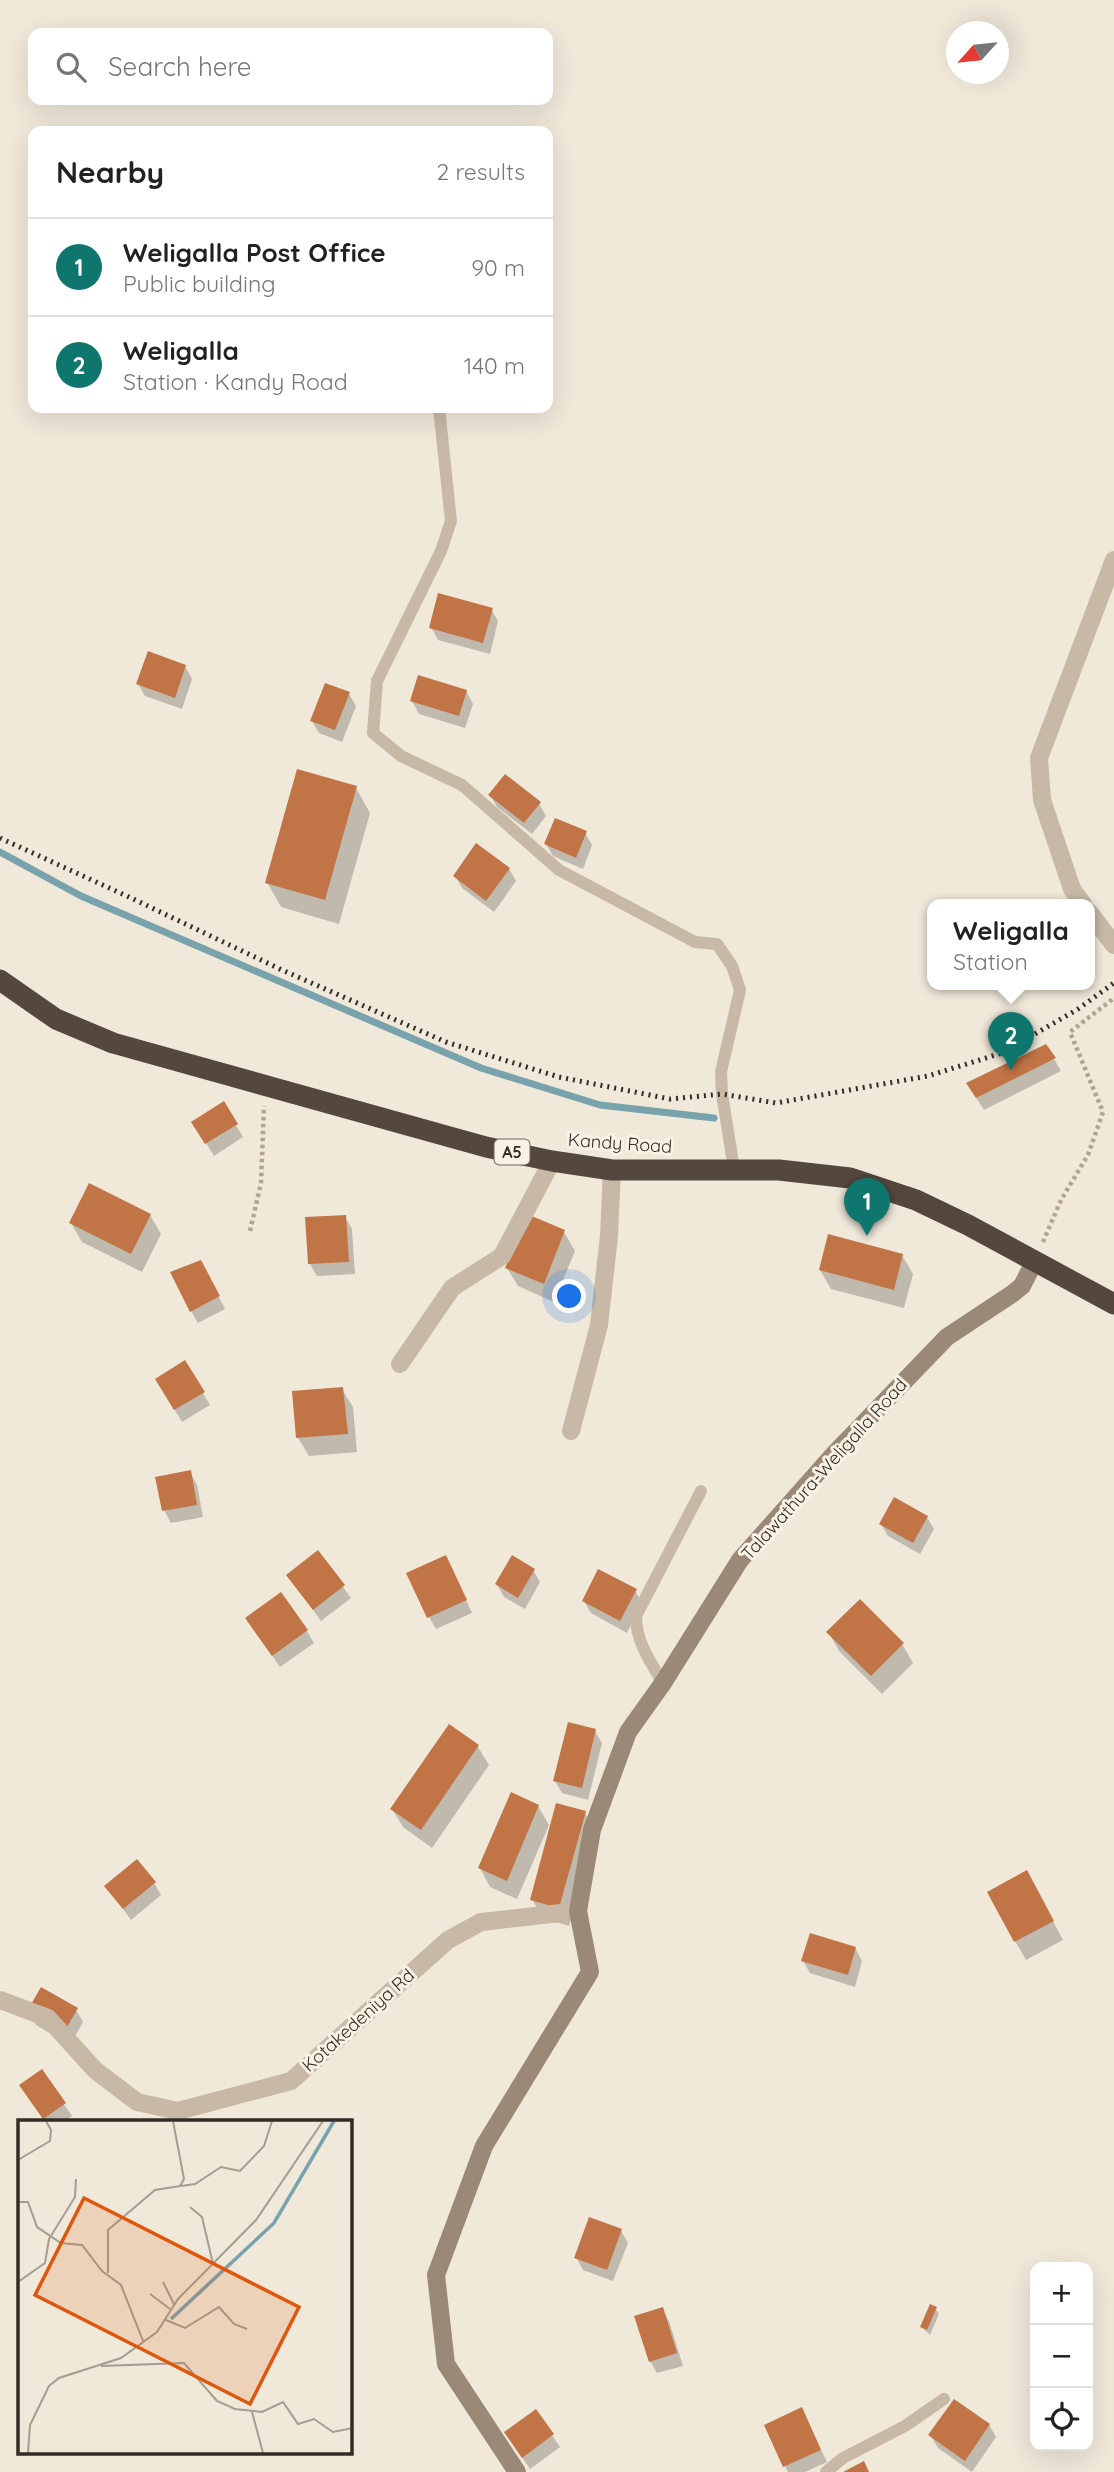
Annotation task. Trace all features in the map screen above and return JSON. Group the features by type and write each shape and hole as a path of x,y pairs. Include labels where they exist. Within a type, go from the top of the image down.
{"highway":[{"name":"Kandy Road","path":"1,984 83,1032 113,1044 486,1147 612,1170 734,1169 816,1172 849,1178 886,1189 968,1225 1114,1304"}],"street":[{"path":"1079,899 1072,889 1042,800 1039,758 1114,560"},
{"path":"1095,920 1114,945"},
{"path":"400,1364 452,1288 502,1256 552,1161"},
{"path":"571,1432 599,1325 609,1236 612,1170"},
{"name":"Talawathura-Weligalla Road","path":"517,2472 446,2364 436,2275 484,2146 590,1972 578,1911 592,1830 628,1732 663,1683 740,1560 835,1453 947,1337 1022,1286 1034,1262"},
{"name":"Kotakedeniya Rd","path":"0,2000 48,2018 95,2070 137,2102 178,2111 291,2081 448,1940 481,1922 578,1911"}],"lane":[{"path":"440,413 451,521 441,551 377,681 373,733 401,756 462,785 559,870 695,942 716,944 732,966 740,990 721,1072 734,1169"},
{"path":"663,1683 640,1645 636,1616 701,1492"},
{"path":"826,2472 844,2458 905,2426 943,2399"}],"path":[{"path":"1034,1262 1061,1200 1088,1156 1102,1112 1070,1032 1114,998"},
{"path":"250,1231 261,1183 263,1115 267,1088"}],"building":[{"path":"438,593 493,608 483,643 429,628"},
{"path":"148,651 186,665 175,698 136,684"},
{"path":"418,675 467,690 459,716 410,701"},
{"path":"325,683 350,692 335,730 310,721"},
{"path":"297,769 357,786 325,900 265,883"},
{"path":"505,774 541,802 524,823 488,795"},
{"path":"555,818 587,831 576,858 544,844"},
{"path":"476,843 510,868 486,901 453,876"},
{"path":"1046,1044 1056,1058 976,1098 966,1083"},
{"path":"224,1101 238,1124 205,1144 191,1122"},
{"path":"89,1183 151,1214 131,1254 69,1223"},
{"path":"527,1214 565,1230 544,1284 505,1268"},
{"path":"346,1215 349,1262 308,1264 305,1217"},
{"path":"828,1234 903,1254 894,1290 819,1270"},
{"path":"201,1260 220,1296 190,1312 170,1272"},
{"path":"185,1360 205,1392 174,1410 155,1379"},
{"path":"343,1387 348,1434 296,1438 292,1391"},
{"path":"191,1470 197,1505 162,1511 155,1477"},
{"path":"894,1497 928,1516 913,1543 879,1524"},
{"path":"318,1550 345,1585 313,1610 286,1575"},
{"path":"446,1555 467,1600 427,1618 406,1573"},
{"path":"512,1555 535,1569 518,1598 495,1584"},
{"path":"598,1569 637,1589 620,1621 582,1601"},
{"path":"281,1592 308,1630 272,1656 245,1618"},
{"path":"860,1599 904,1643 871,1676 826,1632"},
{"path":"568,1722 596,1729 582,1788 553,1781"},
{"path":"449,1724 479,1745 421,1830 390,1809"},
{"path":"511,1792 539,1805 507,1881 478,1868"},
{"path":"556,1803 586,1811 559,1908 530,1900"},
{"path":"137,1859 156,1882 123,1909 104,1886"},
{"path":"1027,1870 1054,1921 1014,1942 987,1892"},
{"path":"810,1933 856,1947 848,1975 801,1961"},
{"path":"41,1987 78,2008 63,2034 26,2013"},
{"path":"42,2069 66,2103 43,2119 19,2085"},
{"path":"589,2217 622,2229 607,2270 574,2258"},
{"path":"930,2304 937,2307 927,2330 920,2327"},
{"path":"663,2307 677,2353 649,2362 634,2316"},
{"path":"954,2399 990,2424 965,2461 928,2435"},
{"path":"802,2407 821,2450 783,2467 764,2425"},
{"path":"536,2409 554,2434 522,2458 504,2432"},
{"path":"864,2461 869,2472 843,2472"}],"waterway":[{"path":"0,852 81,896 481,1068 600,1105 714,1118"}],"railway":[{"path":"0,838 282,970 446,1042 559,1077 670,1099 722,1094 776,1103 928,1076 1002,1053 1078,1009 1114,983"}],"place":[{"name":"Weligalla","path":"1011,1070"},
{"name":"Weligalla Post Office","path":"867,1236"}]}
